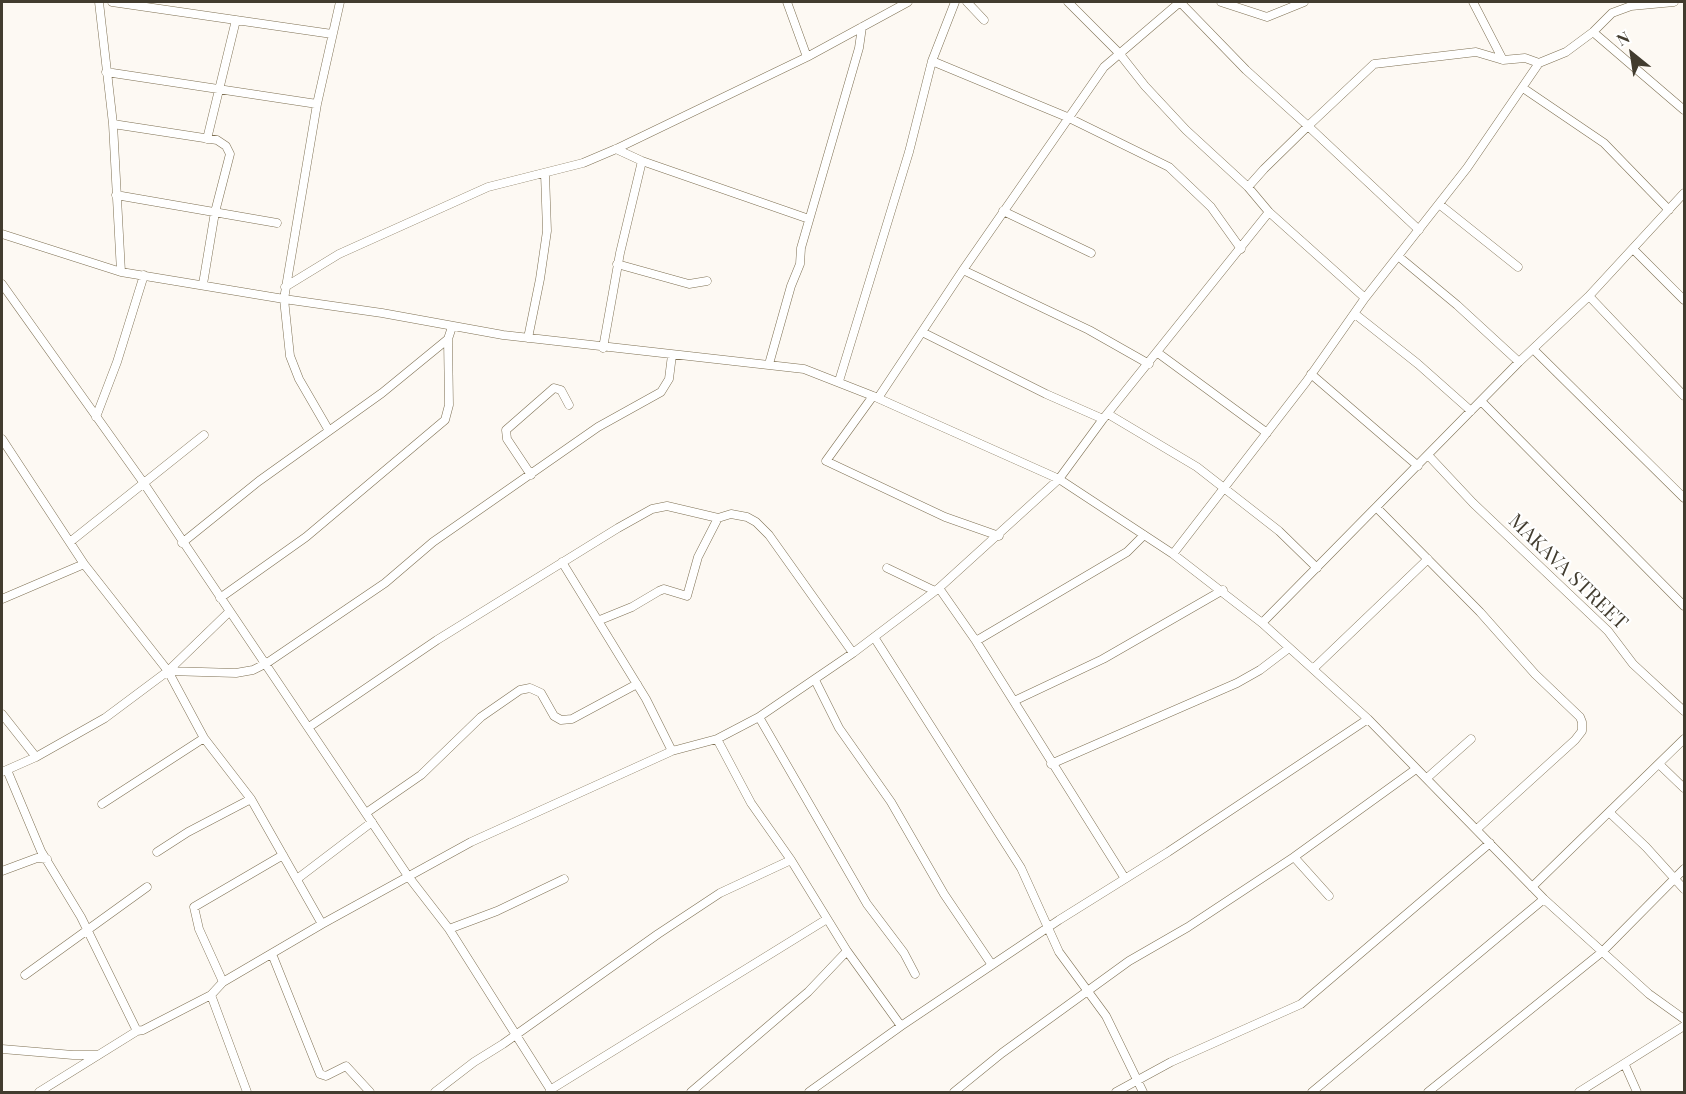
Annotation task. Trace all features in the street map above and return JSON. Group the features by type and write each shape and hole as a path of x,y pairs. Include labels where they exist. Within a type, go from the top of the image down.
{"street":[{"path":"99,2 113,124 121,272"},
{"path":"112,2 332,34"},
{"path":"328,429 299,379 290,356 284,299 317,104 340,2"},
{"path":"787,2 807,57"},
{"path":"285,288 339,254 488,186 583,163 616,149 807,57 908,2"},
{"path":"839,381 909,152 932,61 955,2"},
{"path":"967,2 984,20"},
{"path":"1068,2 1119,53 1145,86 1186,130 1248,187 1269,212 1365,298"},
{"path":"999,536 945,517 826,461 924,333 963,270 1067,117 1104,67 1180,2 1246,70 1419,230"},
{"path":"1221,2 1266,17 1304,2"},
{"path":"1473,2 1503,60"},
{"path":"1173,554 1267,433 1365,298 1439,204 1539,63 1566,52 1593,32 1612,13 1631,6 1674,2"},
{"path":"207,139 236,20"},
{"path":"770,364 859,48 862,27"},
{"path":"1593,32 1684,110"},
{"path":"1248,187 1374,64 1476,52 1503,60 1525,58 1539,63"},
{"path":"932,61 1067,117 1169,167 1211,207 1241,249"},
{"path":"106,72 218,87 317,104"},
{"path":"1523,88 1604,143 1669,210"},
{"path":"113,124 217,140 226,146 230,154 215,212 203,284"},
{"path":"616,149 642,161 809,219"},
{"path":"603,348 618,264 642,161"},
{"path":"528,338 547,231 545,173"},
{"path":"1262,623 1588,296 1684,194"},
{"path":"116,195 277,223"},
{"path":"1439,204 1518,267"},
{"path":"1003,211 1091,253"},
{"path":"39,1092 137,1031 211,995 223,982 322,924 471,842 672,751 717,739 759,717 854,653 937,589 999,536 1059,479 1106,416 1269,212"},
{"path":"2,234 121,272 528,338 804,369 839,381 1059,479 1173,554 1223,590 1262,623 1368,719 1544,899 1649,994 1684,1019"},
{"path":"1633,249 1684,300"},
{"path":"1398,256 1520,362"},
{"path":"618,264 689,284 707,281"},
{"path":"963,270 1089,330 1149,364"},
{"path":"96,417 117,362 144,275"},
{"path":"2,284 143,483 229,612 267,663 408,876 449,928 514,1036 551,1091 827,919"},
{"path":"1588,296 1684,396"},
{"path":"1355,314 1418,364 1471,411"},
{"path":"220,598 306,537 445,420 449,405 448,339 452,327"},
{"path":"924,333 1046,394 1106,416 1197,467 1279,531 1317,568"},
{"path":"182,543 328,429 382,393 448,339"},
{"path":"1533,349 1684,498"},
{"path":"1158,353 1267,433"},
{"path":"168,671 236,673 253,670 267,663 385,583 433,542 598,427 661,392 669,379 672,355"},
{"path":"1311,374 1418,466"},
{"path":"531,475 507,439 506,430 554,388 561,390 569,405"},
{"path":"1482,402 1684,606"},
{"path":"70,542 204,435"},
{"path":"2,439 4,451 32,482 84,564 168,671 204,738 250,799 322,924"},
{"name":"MAKAVA STREET","path":"1428,455 1473,503 1608,631 1633,664 1684,711"},
{"path":"309,727 437,640 562,562 652,509 667,506 718,518 731,514 756,522 769,536 854,653"},
{"path":"1377,508 1582,722 1582,731 1575,740 1477,829"},
{"path":"600,620 632,607 664,589 687,596 698,557 718,518"},
{"path":"976,641 1127,552 1144,535"},
{"path":"1313,669 1428,559"},
{"path":"562,562 600,620 672,751"},
{"path":"2,600 84,564"},
{"path":"887,568 937,589 976,641 1051,764 1124,877"},
{"path":"1014,701 1103,659 1223,590"},
{"path":"137,1031 87,930 41,851 4,771 36,757 105,718 168,671 229,612"},
{"path":"874,637 1021,868 1039,905 1046,928 1059,952 1106,1016 1143,1092"},
{"path":"1051,764 1237,683 1260,670 1289,648"},
{"path":"815,680 839,728 891,802 944,894 992,965"},
{"path":"366,813 421,775 481,717 520,690 530,688 541,693 554,716 561,720 573,719 637,684"},
{"path":"2,714 36,757"},
{"path":"759,717 867,904 904,953 915,974"},
{"path":"809,1092 901,1026 1046,928 1124,877 1168,852 1368,719"},
{"path":"102,804 204,738"},
{"path":"717,739 751,803 791,860 847,951 901,1026"},
{"path":"1427,778 1472,739"},
{"path":"1532,887 1660,765 1684,739"},
{"path":"1660,765 1684,788"},
{"path":"954,1092 1002,1053 1129,962 1188,927 1294,857 1416,769"},
{"path":"158,852 188,832 250,799"},
{"path":"1610,813 1646,847 1684,889"},
{"path":"297,879 372,822"},
{"path":"1116,1092 1171,1062 1301,1004 1490,843"},
{"path":"223,982 199,929 194,907 283,855"},
{"path":"1294,857 1329,896"},
{"path":"2,871 37,858 47,859"},
{"path":"435,1092 447,1089 474,1062 720,893 791,860"},
{"path":"1428,1092 1602,952 1684,868"},
{"path":"449,928 497,912 564,879"},
{"path":"25,975 46,958 78,939 147,887"},
{"path":"1312,1092 1544,899"},
{"path":"691,1092 807,992 847,951"},
{"path":"272,954 320,1074 326,1076 346,1066 370,1092"},
{"path":"211,995 247,1092"},
{"path":"1579,1092 1684,1026"},
{"path":"2,1049 99,1055"},
{"path":"1625,1065 1636,1092"}]}
